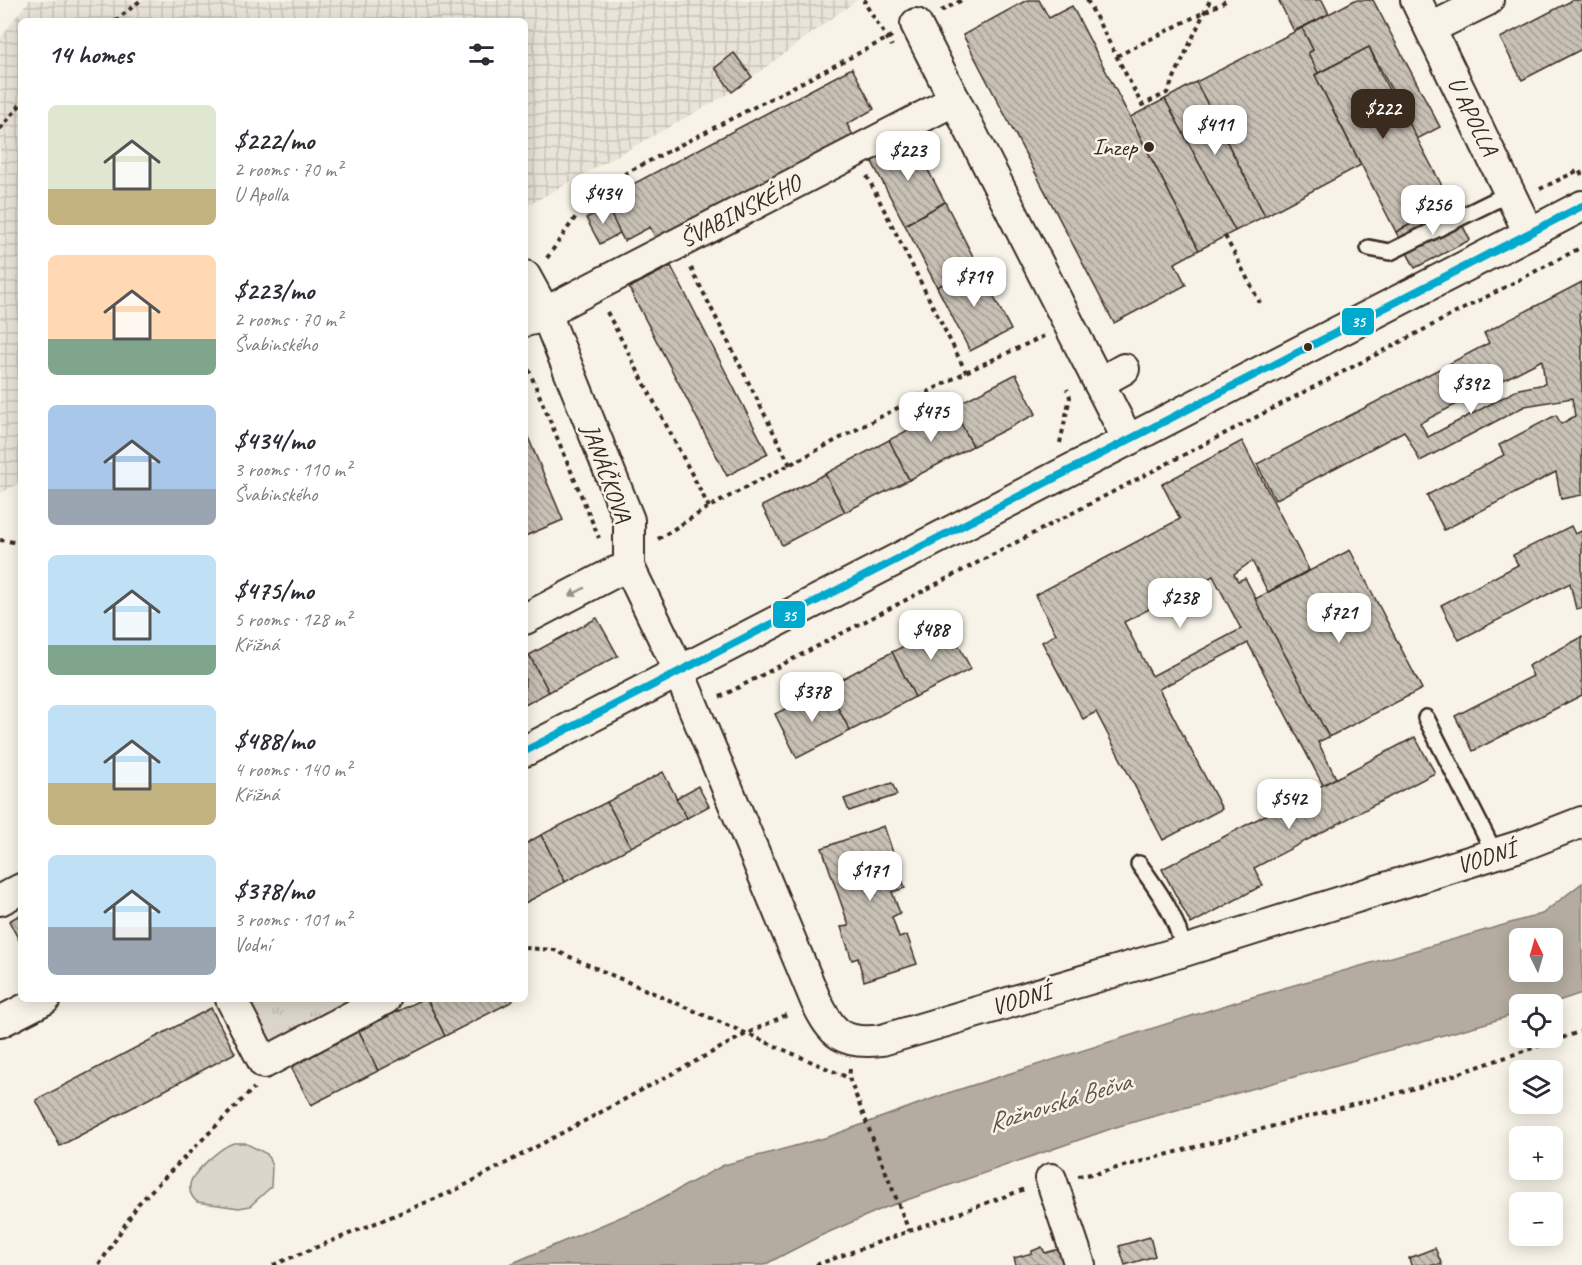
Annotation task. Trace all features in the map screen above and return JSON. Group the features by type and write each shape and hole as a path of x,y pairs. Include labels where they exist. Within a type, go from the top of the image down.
{"street":[{"name":"U APOLLA","path":"1416,0 1529,233"},
{"path":"1431,28 1488,0"},
{"path":"916,24 1067,320 1111,376 1128,440"},
{"name":"ŠVABINSKÉHO","path":"536,318 955,100"},
{"path":"528,749 1582,206"},
{"name":"JANÁČKOVA","path":"534,271 536,318 628,520 624,565 679,672"},
{"path":"528,617 624,565"},
{"name":"VODNÍ","path":"679,672 816,1002 830,1028 840,1036 853,1041 874,1041 1184,951 1522,846 1582,822"},
{"path":"0,900 18,891"},
{"path":"0,1022 39,1002"},
{"path":"233,1002 264,1063 379,1002"},
{"path":"1051,1179 1080,1265"}],"lane":[{"path":"1369,248 1390,252 1510,193"},
{"path":"1426,718 1495,854"},
{"path":"1139,864 1166,901 1184,951"}],"path":[{"path":"119,18 141,0"},
{"path":"867,0 864,2 893,48"},
{"path":"1087,0 1142,105 1155,101 1167,93 1210,0"},
{"path":"1117,56 1228,0"},
{"path":"534,271 595,189 916,24"},
{"path":"0,129 18,108"},
{"path":"855,152 966,372"},
{"path":"1225,236 1260,303"},
{"path":"679,243 790,465"},
{"path":"691,702 705,705 1582,247"},
{"path":"594,288 709,507"},
{"path":"528,367 624,565 709,507 966,372 1042,337 1067,320"},
{"path":"0,540 18,543"},
{"path":"528,948 554,950 849,1078 909,1230"},
{"path":"273,1265 454,1191 748,1033 816,1002"},
{"path":"816,1265 1051,1179 1098,1173 1419,1087 1582,1031"},
{"path":"99,1265 138,1203 261,1082 264,1063"}],"shaded area":[{"path":"29,0 857,0 732,92 528,205 528,18 18,18 18,484 0,494 0,38"}],"green space":[{"path":"241,1002 364,1002 268,1053"},
{"path":"234,1143 245,1143 267,1154 272,1166 271,1187 250,1206 239,1208 197,1202 190,1193 192,1180 208,1161 222,1149"}],"water":[{"name":"Rožnovská Bečva","path":"1582,883 1582,993 1563,999 1563,994 1509,994 1509,1016 1116,1127 884,1208 820,1236 764,1265 508,1265 649,1205 724,1165 828,1137 948,1093 1242,1000 1542,914"}],"building":[{"path":"1027,0 1039,0 1049,18 1072,6 1199,250 1175,263 1186,285 1114,323 963,35"},
{"path":"1322,0 1329,14 1294,31 1279,1"},
{"path":"1355,0 1373,0 1440,127 1417,139 1369,47 1318,73 1308,53 1313,50 1302,28"},
{"path":"1573,0 1582,0 1582,49 1522,80 1500,38"},
{"path":"1302,28 1313,50 1308,53 1318,73 1315,75 1361,165 1265,216 1196,82"},
{"path":"1369,47 1390,92 1392,91 1451,203 1396,232 1315,75"},
{"path":"734,53 752,77 732,92 715,68"},
{"path":"852,68 874,109 847,124 855,139 658,243 650,227 624,241 603,200"},
{"path":"1196,82 1265,216 1235,231 1165,99"},
{"path":"1165,99 1235,231 1199,250 1130,117"},
{"path":"912,140 945,202 905,225 871,160"},
{"path":"945,202 978,266 937,287 905,225"},
{"path":"1451,203 1470,240 1415,268 1396,232"},
{"path":"607,207 620,233 600,244 586,218"},
{"path":"671,266 768,454 727,476 629,288"},
{"path":"978,266 1011,330 970,351 937,287"},
{"path":"1582,282 1582,311 1579,313 1582,332 1582,495 1561,499 1556,472 1444,530 1427,495 1504,455 1499,445 1556,415 1561,424 1575,416 1572,398 1525,406 1420,461 1404,431 1275,500 1257,464 1489,343 1484,333","holes":["1542,360 1545,384 1519,389 1428,437 1420,423"]},
{"path":"1016,374 1036,414 973,446 952,407"},
{"path":"952,407 973,446 909,480 889,440"},
{"path":"528,437 563,520 528,535"},
{"path":"889,440 909,480 845,512 825,474"},
{"path":"1242,441 1309,570 1268,592 1252,561 1234,574 1238,581 1245,578 1329,737 1318,742 1336,778 1323,785 1248,643 1159,689 1222,809 1163,840 1096,712 1083,719 1042,642 1056,634 1035,595 1180,519 1162,484","holes":["1213,576 1241,629 1152,676 1124,622"]},
{"path":"825,474 845,512 782,545 762,506"},
{"path":"1571,526 1575,534 1582,531 1582,608 1576,609 1570,583 1459,640 1441,605 1518,565 1513,555"},
{"path":"1350,550 1422,689 1329,737 1255,599"},
{"path":"597,618 618,656 549,692 529,655"},
{"path":"947,624 971,669 915,697 892,652"},
{"path":"1582,637 1582,695 1473,751 1455,716 1533,676 1528,666"},
{"path":"892,652 915,697 850,731 827,687"},
{"path":"528,655 549,692 528,703"},
{"path":"827,687 850,731 797,758 775,714"},
{"path":"1415,737 1435,773 1254,868 1263,885 1191,924 1162,869"},
{"path":"663,772 687,818 631,847 607,802"},
{"path":"892,783 897,795 849,811 844,799"},
{"path":"698,786 709,806 687,818 676,798"},
{"path":"607,802 631,847 565,882 541,835"},
{"path":"884,826 905,888 892,892 900,913 892,917 899,938 907,935 917,964 864,981 858,958 852,960 841,927 849,926 822,848"},
{"path":"541,835 565,882 528,901 528,842"},
{"path":"18,916 18,938 9,921"},
{"path":"416,1002 428,1002 445,1036 378,1071 359,1031"},
{"path":"428,1002 511,1002 445,1036"},
{"path":"211,1008 235,1053 60,1146 36,1100"},
{"path":"359,1031 378,1071 311,1105 291,1067"},
{"path":"1150,1237 1155,1256 1125,1265 1119,1246"},
{"path":"1042,1247 1045,1253 1059,1249 1064,1265 1016,1265 1014,1258 1032,1253"},
{"path":"1435,1248 1442,1265 1411,1265 1409,1258"}],"transit line":[{"name":"35","path":"528,749 1582,206"}],"place":[{"name":"Inzep","path":"1149,147"}]}
